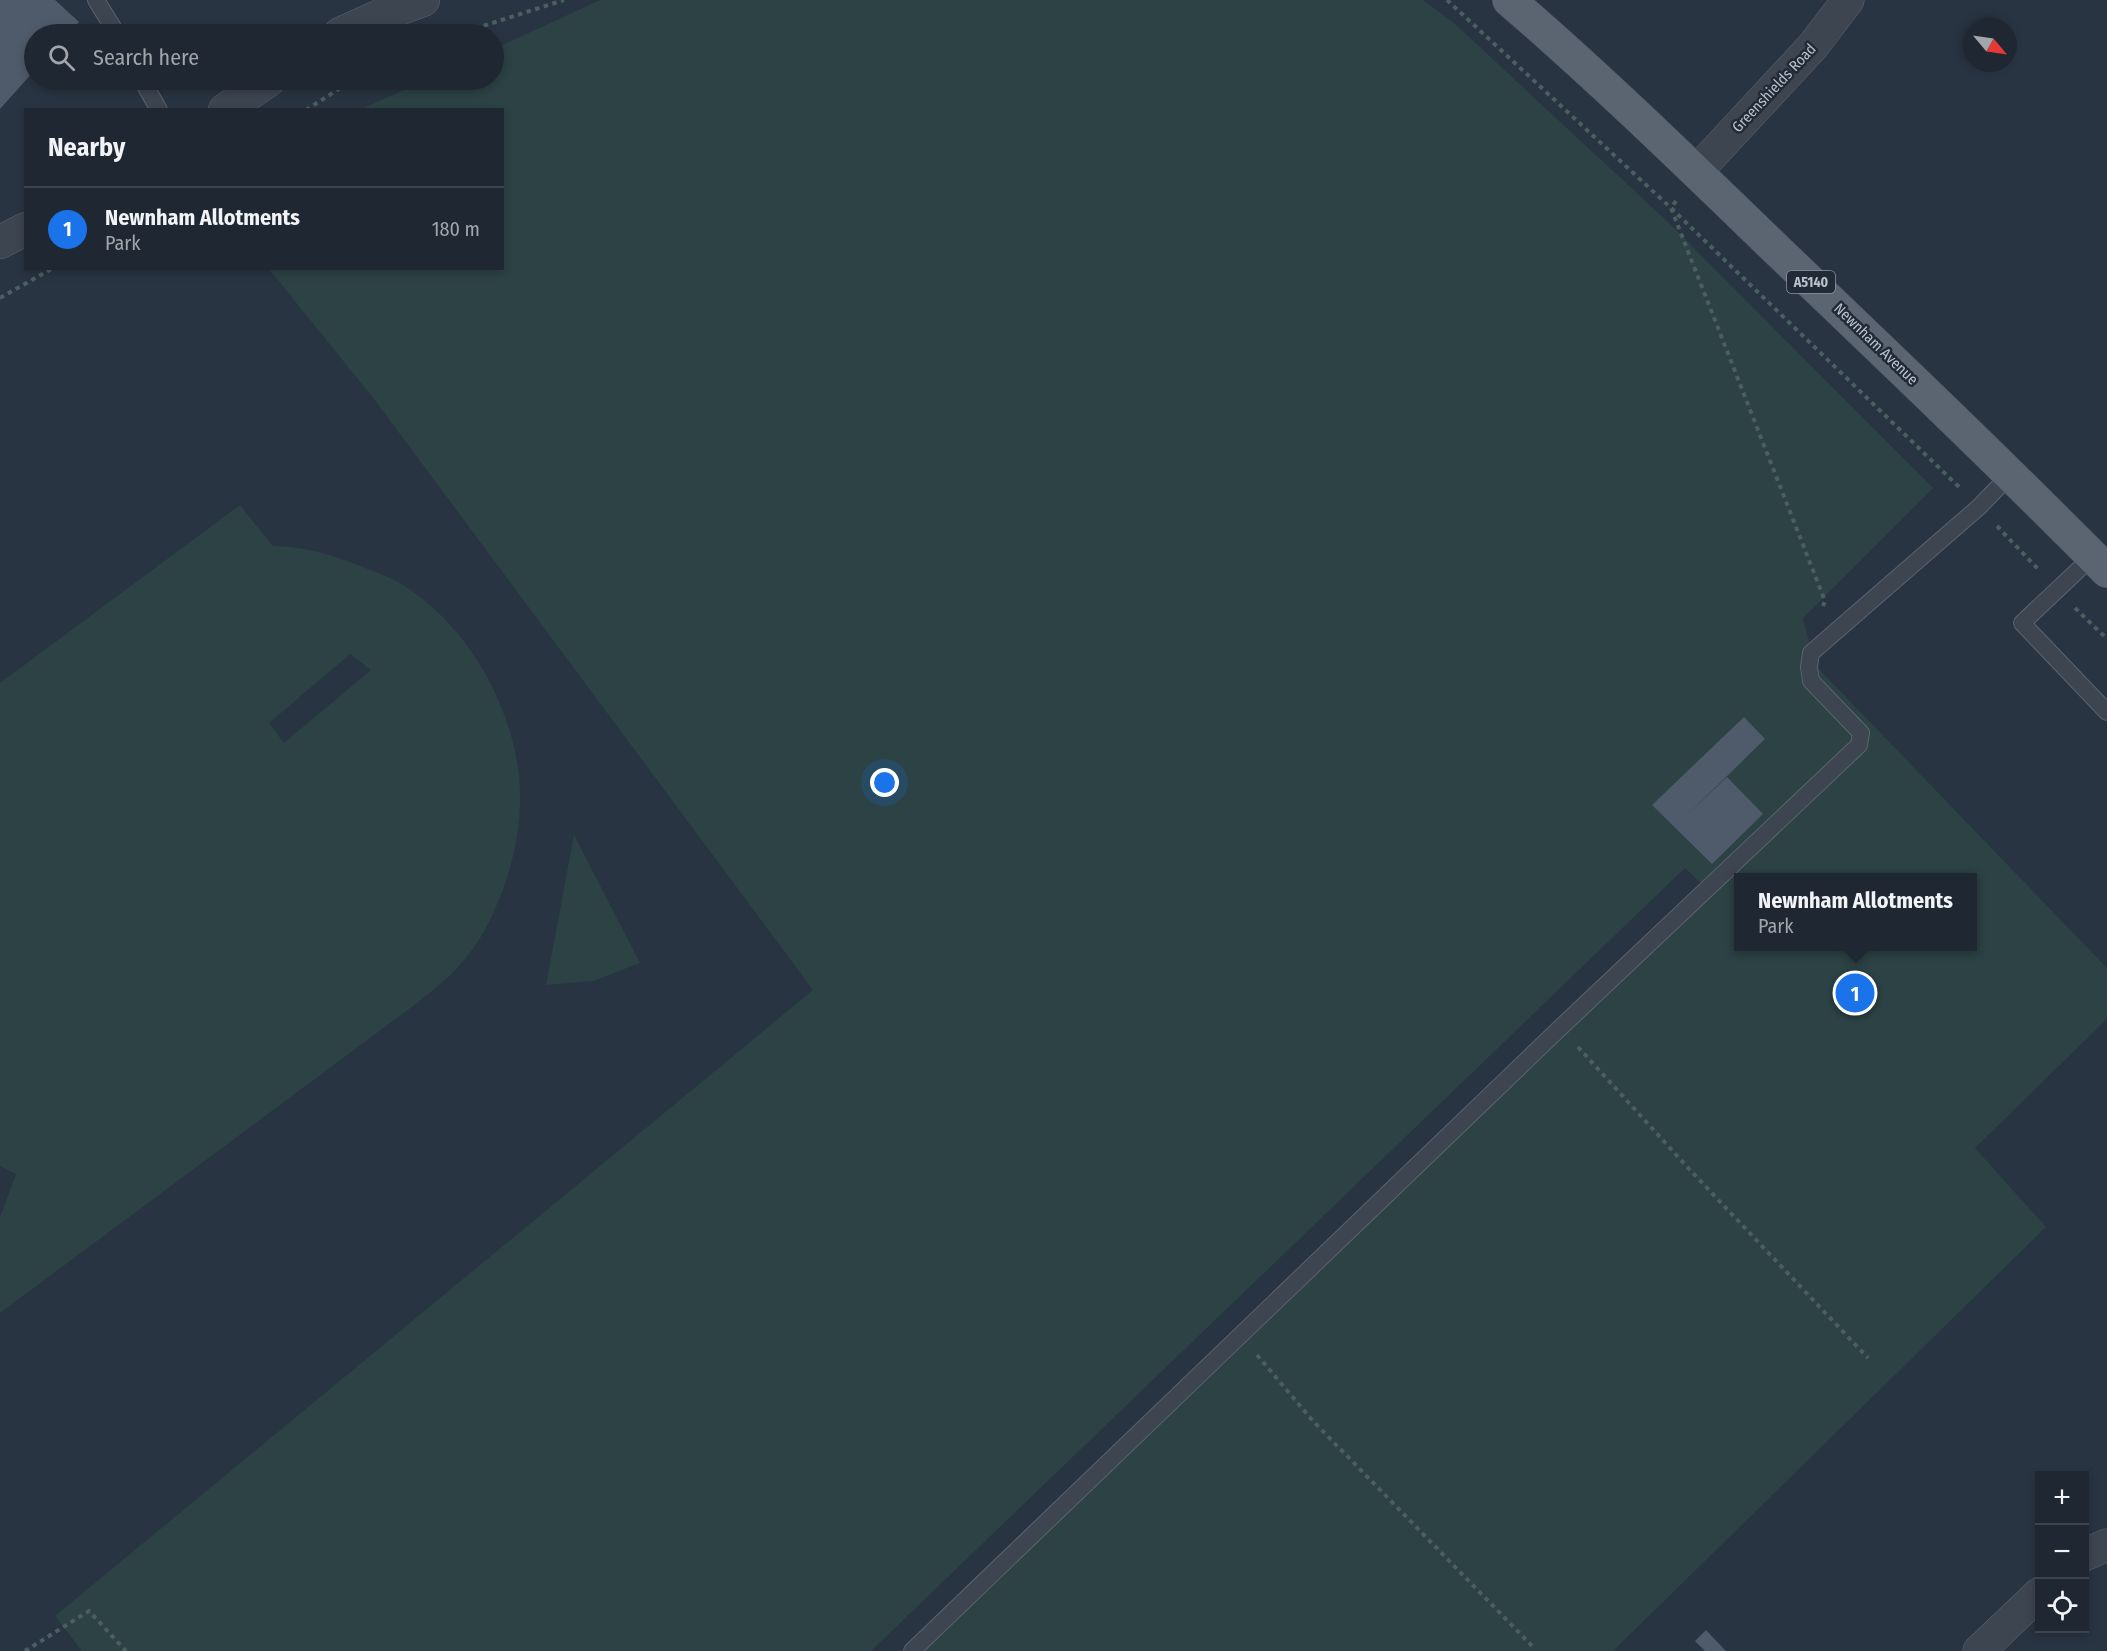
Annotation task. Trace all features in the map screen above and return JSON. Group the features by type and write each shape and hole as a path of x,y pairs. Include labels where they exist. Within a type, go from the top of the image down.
{"main road":[{"name":"Newnham Avenue","path":"1509,0 1611,91 1696,172 2011,474 2100,564"}],"street":[{"path":"362,24 423,0"},
{"name":"Greenshields Road","path":"1696,172 1813,46 1848,0"},
{"path":"228,108 254,90"},
{"path":"0,242 24,231"},
{"path":"2089,1553 2107,1545"},
{"path":"1979,1651 2035,1598"}],"lane":[{"path":"96,0 111,24"},
{"path":"148,90 158,108"},
{"path":"912,1651 1560,1028 1859,745 1861,733 1811,681 1809,667 1811,653 1979,507 2011,474"},
{"path":"2100,564 2022,623 2107,712"}],"path":[{"path":"489,24 564,0"},
{"path":"1447,0 1671,208 1979,507"},
{"path":"309,108 337,90"},
{"path":"1671,208 1696,172"},
{"path":"1671,208 1825,601 1811,653"},
{"path":"0,298 49,270"},
{"path":"1560,1028 1690,1170 1868,1358"},
{"path":"1242,1336 1313,1421 1535,1649"},
{"path":"26,1651 89,1611 126,1651"}],"green space":[{"path":"600,0 1423,0 1455,24 1668,222 1933,488 1803,618 1815,665 2107,968 2107,1019 1975,1148 2046,1227 1613,1651 924,1651 1709,891 1685,868 871,1651 82,1651 55,1616 813,990 374,399 270,270 504,270 504,108 363,108 404,90 504,90 504,44"},
{"path":"240,505 273,546 320,552 386,576 428,603 447,622 481,666 505,716 518,768 520,814 508,875 491,918 469,954 441,984 0,1313 0,1217 16,1174 0,1166 0,683","holes":["350,654 371,670 284,743 269,723"]},
{"path":"574,835 640,963 593,981 546,985"}],"building":[{"path":"0,0 55,0 79,22 77,24 24,24 24,82 0,109"},
{"path":"1744,717 1765,739 1684,818 1727,777 1763,814 1712,864 1652,805"},
{"path":"1706,1630 1726,1651 1705,1651 1695,1641"}],"place":[{"name":"Newnham Allotments","path":"1855,993"}]}
